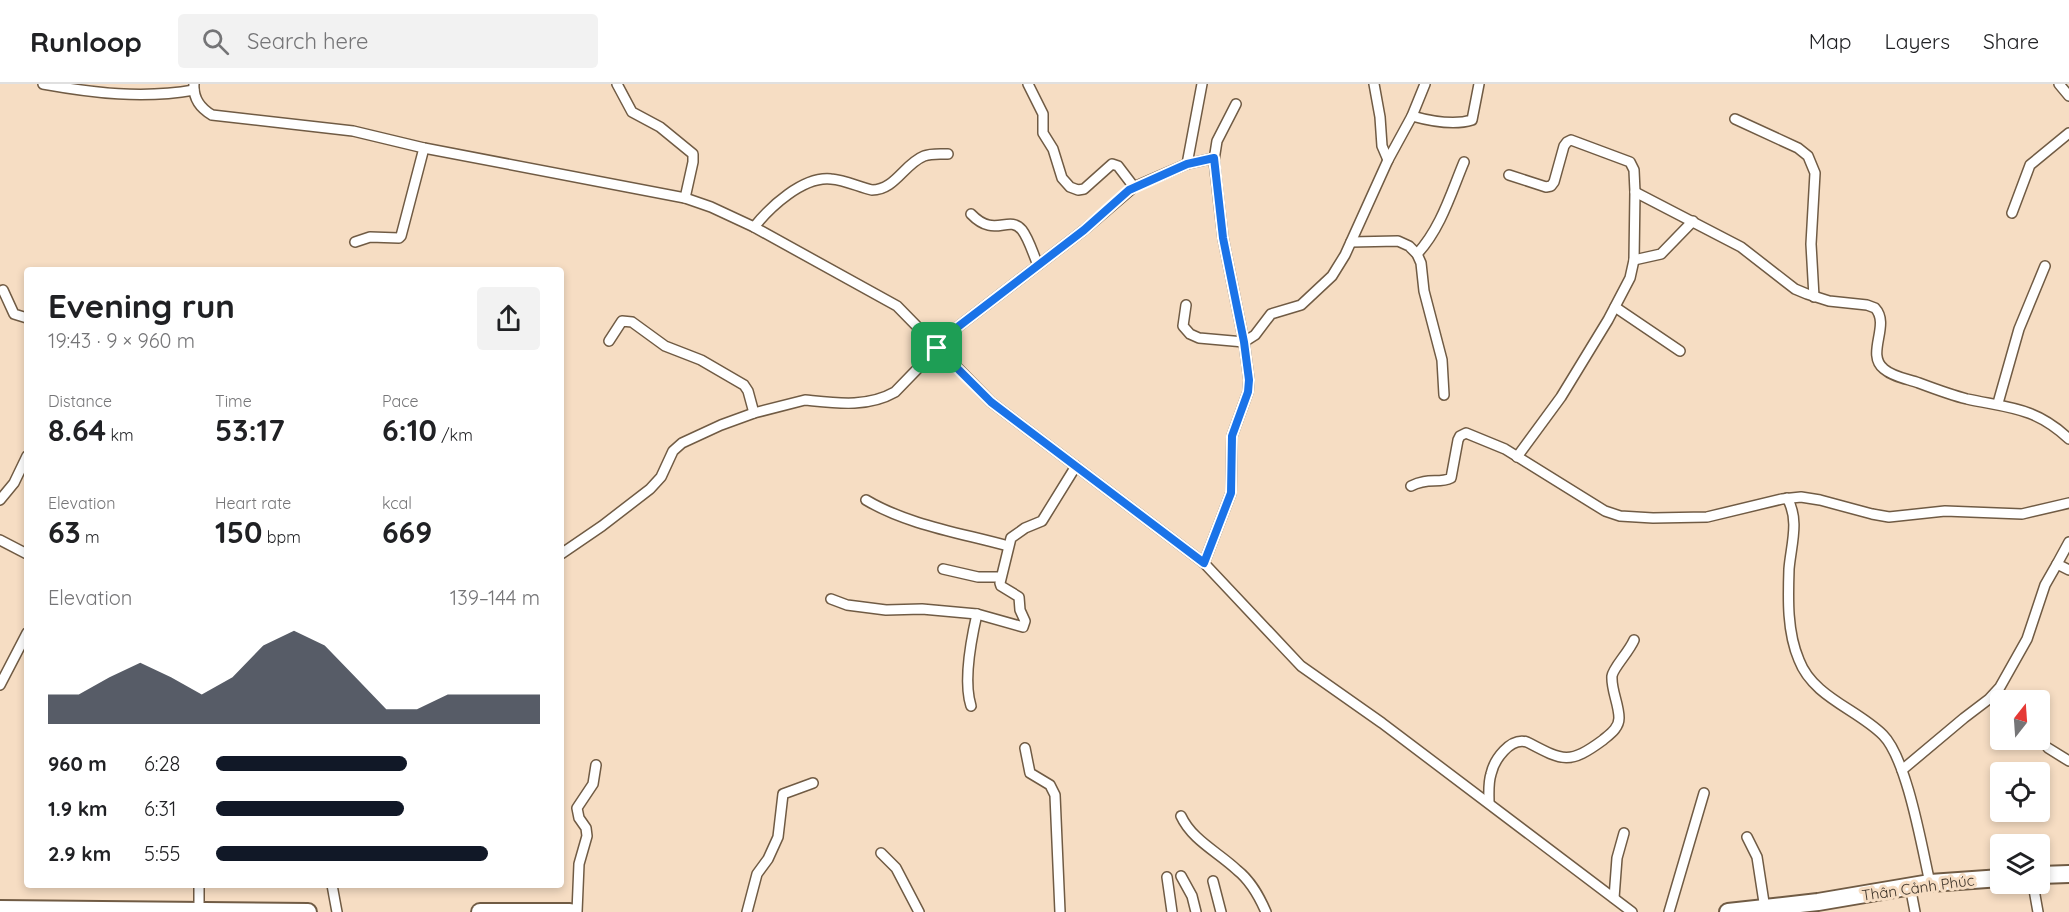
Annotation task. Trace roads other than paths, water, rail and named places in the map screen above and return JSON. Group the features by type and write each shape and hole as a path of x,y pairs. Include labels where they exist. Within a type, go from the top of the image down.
{"highway":[{"path":"2050,875 2069,874"},
{"name":"Thân Cảnh Phúc","path":"1728,912 1765,909 1930,883 1990,879"},
{"path":"0,909 308,912"},
{"path":"480,912 570,912"}],"street":[{"path":"43,84 115,94 171,94 194,87 200,106 212,115 339,129 424,148 685,198 754,227 893,303 991,402 1204,563 1301,666 1382,723 1632,912"},
{"path":"617,84 632,112 660,127 693,154 685,198"},
{"path":"1028,84 1043,114 1043,133 1053,149 1060,173 1066,183 1075,189 1084,189 1112,164 1118,166 1134,187"},
{"path":"1187,164 1202,84"},
{"path":"1374,84 1382,146 1388,160"},
{"path":"1186,305 1183,326 1190,334 1210,340 1244,342 1255,335 1271,314 1295,308 1307,299 1336,271 1388,160 1412,116 1425,84"},
{"path":"1412,116 1431,121 1472,120 1479,84"},
{"path":"2060,84 2069,96"},
{"path":"1204,563 1231,493 1232,436 1249,386 1244,342 1223,238 1214,158 1217,141 1236,104"},
{"path":"1735,119 1798,148 1812,161 1815,173 1811,244 1815,297"},
{"path":"2012,213 2030,165 2069,133"},
{"path":"1509,175 1546,187 1551,186 1565,144 1572,140 1630,162 1634,170 1635,192 1634,260 1630,278 1561,397 1517,457"},
{"path":"355,242 370,237 399,238 401,236 424,148"},
{"path":"754,227 784,196 818,180 836,180 865,189 878,190 888,187 913,163 925,156 948,154"},
{"path":"564,552 650,489 661,477 673,451 682,443 754,413 805,400 852,404 889,396 902,386 959,326 1084,230 1134,187 1187,164 1214,158"},
{"path":"1417,254 1430,239 1437,226 1464,162"},
{"path":"1635,192 1748,251 1796,289 1829,301 1875,308 1881,320 1877,359 1889,372 1946,393 1998,403 2030,413 2044,420 2069,439"},
{"path":"971,214 978,222 988,226 1007,224 1020,228 1038,265"},
{"path":"1634,260 1661,254 1693,221"},
{"path":"1351,242 1398,241 1410,246 1417,254 1421,263 1424,291 1443,360 1444,395"},
{"path":"1998,403 2019,329 2045,266"},
{"path":"3,290 14,314 24,318"},
{"path":"1615,307 1680,351"},
{"path":"609,340 622,321 633,322 665,346 701,360 744,386 748,391 754,413"},
{"path":"1410,486 1424,480 1451,478 1458,440 1468,433 1491,442 1605,511 1620,516 1707,517 1787,498 1820,500 1889,517 1945,511 2022,514 2069,503"},
{"path":"0,500 14,483 24,462"},
{"path":"831,599 886,610 922,609 978,614 1024,626 1025,621 1020,610 1019,597 1001,586 1000,577 1008,546 1011,538 1041,521 1076,466"},
{"path":"1787,498 1794,515 1788,600 1791,629 1798,660 1819,688 1884,736 1902,770 1930,883"},
{"path":"866,500 915,522 1008,546"},
{"path":"0,540 24,552"},
{"path":"1902,770 1989,699 2000,687 2027,639 2045,585 2069,542"},
{"path":"2057,564 2069,570"},
{"path":"943,569 978,577 1000,577"},
{"path":"971,706 968,697 969,669 978,614"},
{"path":"0,685 24,639"},
{"path":"1489,803 1492,770 1496,761 1514,742 1518,740 1527,742 1561,757 1569,758 1585,753 1612,733 1619,719 1612,676 1634,640"},
{"path":"1025,748 1030,773 1050,785 1055,795 1060,912"},
{"path":"2050,749 2069,761"},
{"path":"577,912 579,864 587,836 577,808 593,784 596,765"},
{"path":"749,911 757,874 768,859 778,837 783,794 813,783"},
{"path":"1670,912 1704,793"},
{"path":"1180,816 1193,833 1247,879 1266,912"},
{"path":"1614,898 1617,858 1624,833"},
{"path":"1747,837 1757,857 1765,909"},
{"path":"880,853 896,868 920,912"},
{"path":"1181,876 1192,896 1197,912"},
{"path":"1167,877 1172,912"},
{"path":"1213,881 1221,912"},
{"path":"1910,886 1915,912"},
{"path":"199,888 199,911"},
{"path":"333,888 337,912"},
{"path":"2035,894 2038,912"}]}
